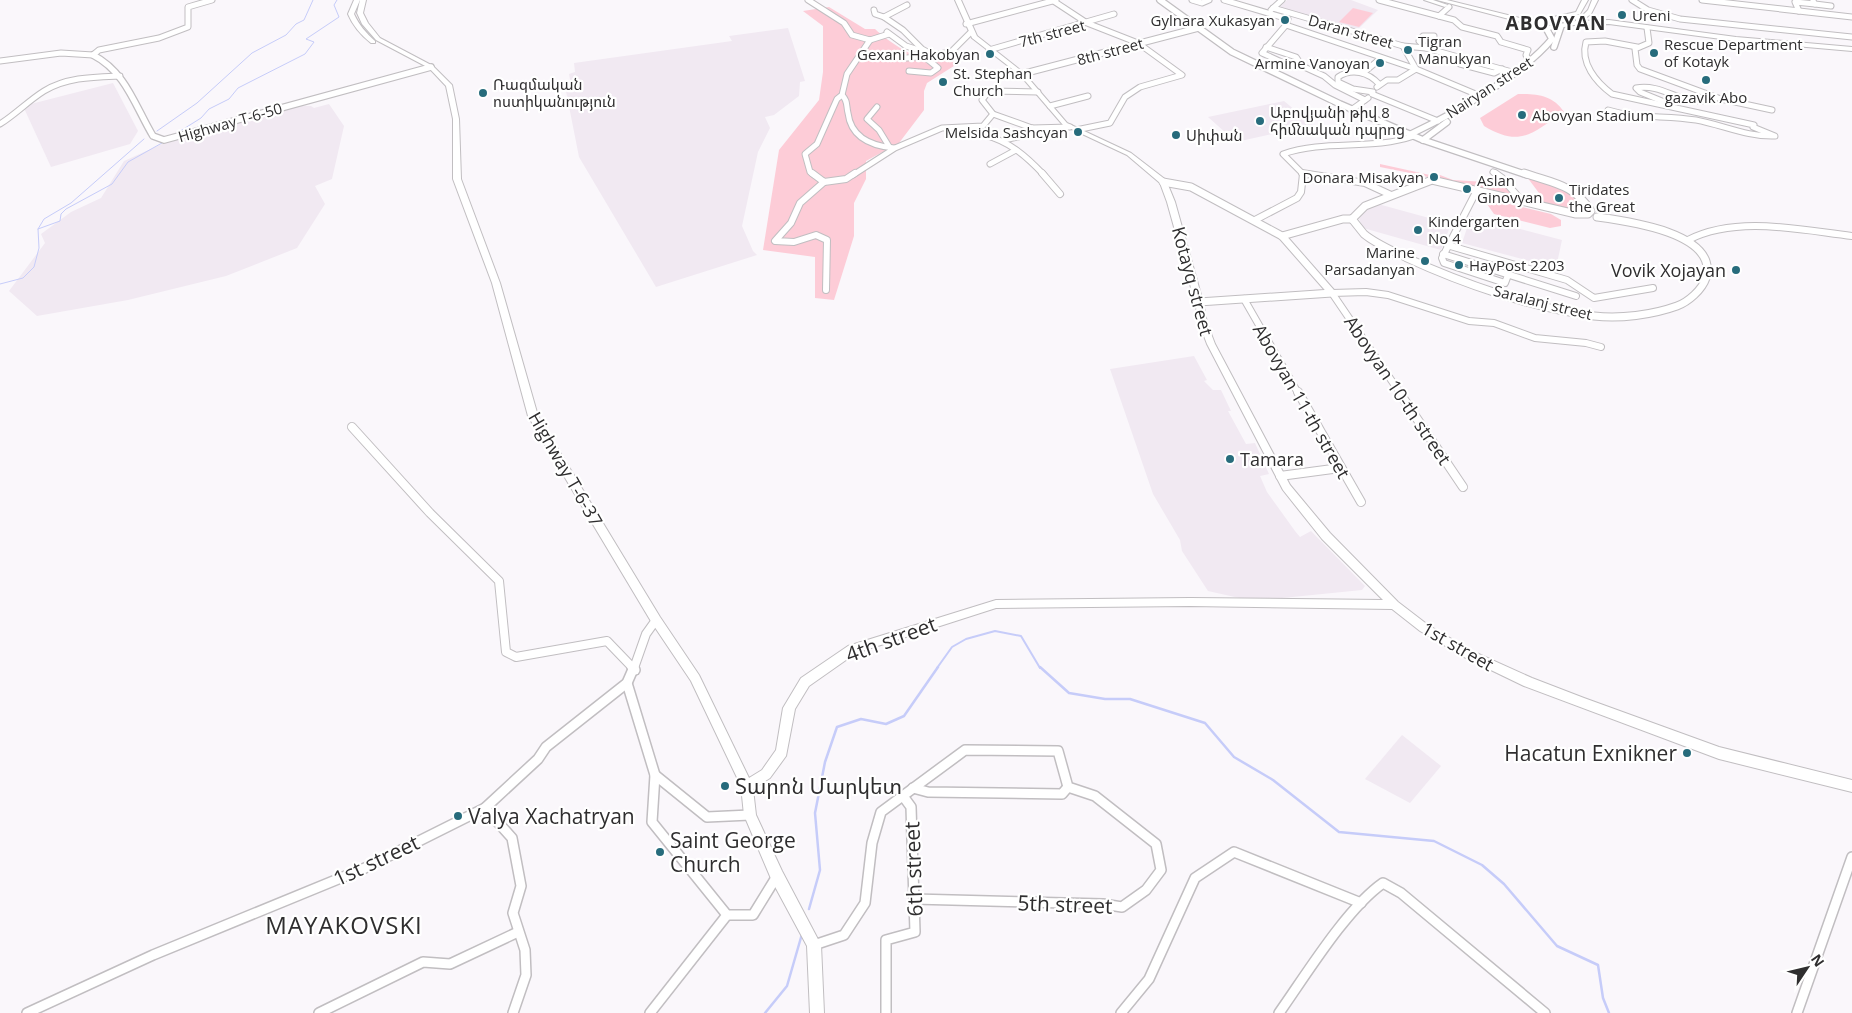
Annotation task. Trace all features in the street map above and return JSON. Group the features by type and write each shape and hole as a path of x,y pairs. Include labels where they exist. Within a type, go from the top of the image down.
{"main road":[{"name":"Highway T-6-37","path":"357,0 351,14 363,34 382,46 431,69 449,86 456,119 457,179 496,283 532,416 656,620 695,678 747,786"},
{"name":"Highway T-6-37","path":"363,0 360,6 362,19 382,46"},
{"name":"Kotayq street","path":"958,0 970,33 989,50 1022,74 1073,129 1102,139 1129,154 1163,182 1172,202 1203,323 1211,344 1280,476 1326,536 1394,605"},
{"path":"1427,0 1521,25 1550,36"},
{"path":"1440,0 1516,21 1544,26 1578,13 1585,0"},
{"path":"1521,25 1561,26 1574,22 1586,17 1595,0"},
{"path":"1564,17 1586,17 1732,35 1852,45"},
{"path":"1564,17 1574,22 1609,22 1736,39 1852,49"},
{"name":"4th street","path":"747,786 766,774 782,752 790,708 805,682 852,649 996,604 1190,602 1394,605"},
{"name":"1st street","path":"1394,605 1453,646 1528,682 1719,753 1852,786"},
{"path":"747,786 750,815 777,876 814,945 817,1013"}],"street":[{"path":"0,61 61,53 93,55 99,50 159,38 186,29 188,27 188,7 212,0"},
{"path":"808,0 844,23 852,35 870,40"},
{"path":"966,24 1054,0 1087,24 1138,43 1182,75 1140,87 1125,97 1110,123 1073,129 1032,128 993,114 982,100 986,92 1038,92"},
{"path":"1160,0 1242,58 1351,110 1424,140 1571,189 1582,197 1591,210 1588,214"},
{"path":"1192,0 1202,3 1209,0"},
{"path":"1224,0 1268,13 1380,59 1416,69 1478,95"},
{"path":"1268,13 1282,0"},
{"path":"1379,0 1454,20 1462,27 1497,36 1501,42 1528,50 1526,55 1529,62"},
{"path":"1632,0 1648,10 1680,19 1852,37"},
{"path":"1702,0 1852,17"},
{"path":"1828,0 1839,16"},
{"path":"1799,11 1795,2 1814,2 1831,6"},
{"path":"884,17 907,5"},
{"path":"1439,16 1449,7"},
{"name":"Daran street","path":"1273,8 1403,46 1416,69"},
{"path":"874,10 875,14 884,17 887,22 905,32 936,65 937,70 931,73 908,71"},
{"name":"7th street","path":"989,50 1087,24 1114,14"},
{"path":"1288,22 1262,52 1288,65 1302,66 1324,76 1335,85 1365,100"},
{"path":"1544,26 1550,36"},
{"name":"Nairyan street","path":"1424,140 1535,65 1552,50 1561,26"},
{"name":"8th street","path":"1022,74 1198,28"},
{"path":"1608,110 1625,116 1635,115 1651,119 1694,120 1754,135 1775,136 1753,128 1754,125 1612,94 1602,87 1590,69 1583,50 1586,42 1593,40 1637,47 1649,42 1647,28"},
{"path":"824,182 810,172 805,154 817,144 837,100 842,95 847,74 870,40 888,33 897,41 927,55"},
{"path":"907,58 953,52 960,39 970,33"},
{"path":"1426,48 1419,41 1425,36 1434,36"},
{"name":"Nairyan street","path":"1412,135 1438,121 1529,62 1550,42 1550,36"},
{"path":"1403,46 1426,48 1460,58 1457,62 1460,64 1494,73 1502,70 1512,72"},
{"path":"1266,47 1296,57 1302,66"},
{"path":"1637,47 1635,49 1637,65 1640,69 1716,99 1749,108 1772,110"},
{"name":"Highway T-6-50","path":"93,55 111,64 120,76 153,136 169,140 431,69"},
{"path":"1363,73 1380,59"},
{"path":"1351,110 1373,93 1379,84 1387,80 1398,80 1416,69"},
{"path":"1379,84 1373,77 1363,73 1346,72 1339,75 1337,79 1341,84 1353,89 1373,93 1438,121"},
{"path":"0,124 21,106 54,86 98,77 120,76"},
{"path":"1680,109 1677,105 1640,92 1636,88 1649,86 1692,103 1702,104 1716,99"},
{"path":"842,95 848,100 846,114 850,126 873,146 892,148"},
{"path":"1050,106 1088,96"},
{"path":"877,107 867,119 892,148"},
{"path":"826,290 827,240 816,235 794,242 775,242 790,223 800,203 824,182 846,179 892,148 942,128 981,126 989,121 993,114"},
{"path":"1004,140 1022,136 1032,128"},
{"path":"984,135 1004,140 1035,163 1060,194"},
{"path":"1391,194 1365,183 1303,174 1283,154 1321,147 1397,142 1412,135"},
{"path":"990,164 1016,150"},
{"path":"1493,172 1502,178 1521,200"},
{"path":"1255,220 1266,211 1298,197 1301,192 1303,174"},
{"path":"1282,236 1343,219 1352,219 1365,206 1391,194 1432,180 1576,214 1588,214 1609,223 1675,240 1688,240 1700,233 1743,228 1778,228 1852,236"},
{"path":"1163,182 1191,186 1282,236 1332,293"},
{"path":"1477,190 1443,254 1576,296"},
{"name":"Saralanj street","path":"1352,219 1358,228 1376,243 1411,261 1493,289 1594,316 1631,314 1672,308 1685,302 1703,283 1709,264 1705,253 1688,240"},
{"path":"1447,245 1567,280 1594,298 1653,288"},
{"path":"1199,302 1366,292 1388,295 1468,320 1494,323 1535,338 1586,343 1601,347"},
{"name":"Abovyan 10-th street","path":"1332,293 1463,487"},
{"name":"Abovyan 11-th street","path":"1244,299 1361,502"},
{"path":"352,427 430,513 499,581 506,652 516,657 607,641 635,670"},
{"path":"1280,476 1340,468"},
{"name":"1st street","path":"27,1013 153,955 365,868 485,808 538,759 546,747 627,683 635,670 647,630 656,620"},
{"path":"627,683 655,775 652,822 685,860 703,888 727,915 753,915 777,876"},
{"path":"814,945 844,935 865,903 872,842 881,812 913,788 965,750 1058,751 1068,787 1062,794 928,792 913,788"},
{"path":"655,775 707,817 750,815"},
{"name":"5th street","path":"914,900 1103,904 1122,907 1146,890 1161,870 1156,844 1095,796 1068,787"},
{"name":"6th street","path":"886,1013 886,940 915,932 911,807 903,796"},
{"path":"485,808 512,838 522,886 513,913 525,950 526,975 513,1013"},
{"path":"1121,1013 1149,979 1195,878 1234,852 1361,903"},
{"path":"1797,1012 1852,857"},
{"path":"1279,1013 1361,903 1376,885 1383,883 1401,893 1545,1013"},
{"path":"650,1013 727,915"},
{"path":"320,1013 362,990 423,962 450,964 518,932"}],"shaded area":[{"path":"1287,0 1351,0 1378,10 1356,31 1278,9"},
{"path":"829,7 865,29 875,29 910,54 930,60 950,57 957,64 927,83 924,91 924,110 899,143 866,161 866,179 854,203 854,236 834,300 815,298 815,257 763,250 779,150 819,100 823,72 823,26 803,11"},
{"path":"1353,8 1373,13 1359,27 1339,22"},
{"path":"788,28 805,81 800,82 799,96 774,115 765,117 770,128 758,152 742,226 753,251 757,255 656,287 579,157 565,86 571,85 569,74 575,72 574,63 732,41 729,36"},
{"path":"113,83 138,131 130,144 51,167 23,106"},
{"name":"Abovyan Stadium","path":"1518,94 1532,94 1550,99 1560,106 1564,112 1534,131 1517,137 1497,133 1484,126 1480,118"},
{"name":"Աբովյանի թիվ 8 հիմնական դպրոց","path":"1284,101 1313,125 1236,142 1208,117"},
{"path":"329,104 344,126 332,179 315,186 325,204 297,248 226,276 128,300 37,316 9,291 45,243 41,234 71,212 101,198 124,161 162,144 300,106 311,106 314,108"},
{"path":"1380,164 1430,175 1440,175 1453,180 1502,183 1511,194 1508,196 1380,167"},
{"path":"1527,177 1574,193 1587,211 1585,213 1541,204 1542,197"},
{"path":"1497,201 1551,214 1561,220 1561,226 1550,228 1494,214 1487,204"},
{"path":"1378,204 1451,224 1441,250 1363,228 1359,219 1365,208"},
{"path":"1471,216 1562,240 1556,268 1462,243"},
{"name":"Tamara","path":"1194,356 1207,380 1204,381 1213,390 1221,390 1231,411 1228,411 1246,444 1255,443 1269,474 1260,476 1267,492 1295,531 1300,537 1311,531 1365,586 1362,590 1253,601 1208,591 1182,551 1180,540 1153,494 1110,369"},
{"path":"1402,735 1441,766 1410,803 1365,779"}],"waterway":[{"path":"157,131 197,103 252,53 286,35 296,24 304,20 313,0"},
{"path":"174,135 201,118 209,109 229,99 238,88 305,54 314,42 306,39 339,17 334,5 337,0"},
{"path":"38,229 44,219 71,203 144,139"},
{"path":"38,229 60,221 61,214 66,209 112,184 128,162 162,143"},
{"path":"0,284 23,278 34,267 39,248 38,229"},
{"path":"937,668 952,647 966,639 995,631 1021,636 1040,668"},
{"path":"809,909 820,870 815,813 825,762 837,727 861,719 886,724 904,716 938,667"},
{"path":"1040,667 1069,693 1105,699 1130,699 1205,723 1234,757 1273,780 1339,832 1434,841 1482,865 1504,884 1557,946 1598,965 1603,998 1609,1013"},
{"path":"765,1013 787,986 802,934"}],"place":[{"name":"Ureni","path":"1622,15"},
{"name":"Gylnara Xukasyan","path":"1285,20"},
{"name":"Tigran Manukyan","path":"1408,50"},
{"name":"Rescue Department of Kotayk","path":"1654,53"},
{"name":"Gexani Hakobyan","path":"990,54"},
{"name":"Armine Vanoyan","path":"1380,63"},
{"name":"gazavik Abo","path":"1706,80"},
{"name":"St. Stephan Church","path":"943,82"},
{"name":"Ռազմական ոստիկանություն","path":"483,93"},
{"name":"Abovyan Stadium","path":"1522,115"},
{"name":"Աբովյանի թիվ 8 հիմնական դպրոց","path":"1260,121"},
{"name":"Melsida Sashcyan","path":"1078,132"},
{"name":"Սիփան","path":"1176,135"},
{"name":"Donara Misakyan","path":"1434,177"},
{"name":"Aslan Ginovyan","path":"1467,189"},
{"name":"Tiridates the Great","path":"1559,198"},
{"name":"Kindergarten No 4","path":"1418,230"},
{"name":"Marine Parsadanyan","path":"1425,261"},
{"name":"HayPost 2203","path":"1459,265"},
{"name":"Vovik Xojayan","path":"1736,270"},
{"name":"Tamara","path":"1230,459"},
{"name":"Hacatun Exnikner","path":"1687,753"},
{"name":"Տարոն Մարկետ","path":"725,786"},
{"name":"Valya Xachatryan","path":"458,816"},
{"name":"Saint George Church","path":"660,852"}],"district":[{"name":"ABOVYAN","path":"1556,23"},
{"name":"MAYAKOVSKI","path":"344,924"}]}
